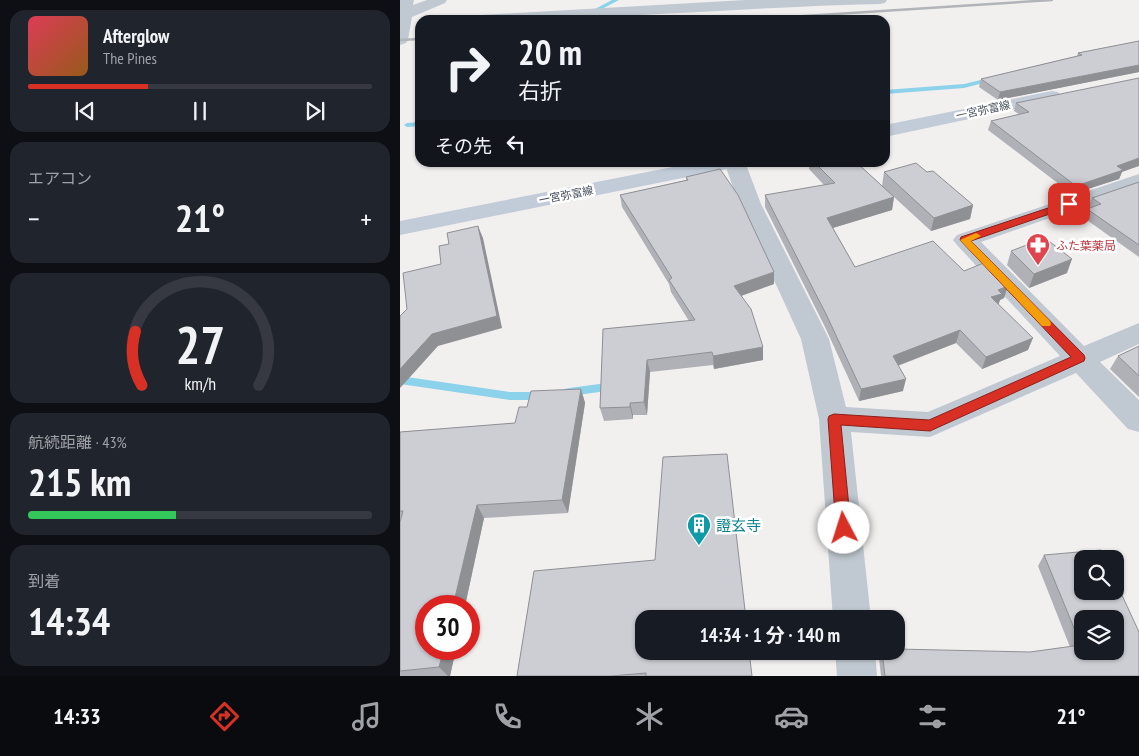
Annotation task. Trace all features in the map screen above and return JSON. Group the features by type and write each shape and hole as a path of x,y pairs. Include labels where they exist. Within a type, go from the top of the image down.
{"main road":[{"name":"一宮弥富線","path":"890,130 1073,92"},
{"name":"一宮弥富線","path":"400,228 707,167"}],"street":[{"path":"400,40 404,16 440,0"},
{"path":"561,15 787,1 880,0"},
{"path":"734,167 815,339 834,419 851,610"},
{"path":"1139,180 965,240 1139,420"},
{"path":"834,419 930,425 1139,333"},
{"path":"856,660 857,676"}],"building":[{"path":"1139,41 1139,65 1000,92 981,79 1082,55 1078,53"},
{"path":"1139,78 1139,158 1117,166 1123,170 1076,186 991,121 1029,112 1016,103"},
{"path":"916,163 927,172 933,171 973,205 934,218 884,172"},
{"path":"819,167 861,167 894,197 827,218 855,267 933,241 964,271 986,262 1008,286 998,290 1002,294 991,297 1033,338 986,357 960,330 893,356 906,379 861,389 826,314 765,195 835,183"},
{"path":"720,169 738,195 774,272 734,286 751,309 763,347 713,356 712,352 647,360 644,402 630,403 630,407 600,408 603,329 695,320 669,280 672,278 620,195 688,180 686,177"},
{"path":"1139,182 1139,245 1087,209 1101,204 1092,198"},
{"path":"478,226 497,316 432,334 400,369 400,316 407,309 403,273 441,264 439,246 449,244 447,233"},
{"path":"1045,238 1072,259 1034,274 1011,251"},
{"path":"1139,346 1139,376 1118,356"},
{"path":"581,389 562,500 477,505 456,595 415,595 415,660 441,660 439,667 400,671 400,522 403,511 400,511 400,432 515,423 519,407 527,407 531,391"},
{"path":"727,454 745,610 635,610 635,660 750,660 752,676 646,676 646,673 611,676 517,676 534,571 655,560 663,457"},
{"path":"1074,552 1074,600 1124,600 1139,632 1139,676 885,676 883,660 905,660 905,649 1030,652 1074,646 1074,660 1124,660 1124,610 1074,610 1074,628 1044,555"}],"waterway":[{"path":"598,9 616,0"},
{"path":"890,92 964,86 993,79"},
{"path":"407,125 415,124"},
{"path":"400,380 510,396 543,396"},
{"path":"569,392 607,387"}],"railway":[{"path":"820,15 1052,0"},
{"path":"400,40 415,39"}],"slow traffic":[{"path":"976,236 965,240 1046,324"}],"place":[{"name":"ふた葉薬局","path":"1038,266"},
{"name":"證玄寺","path":"699,546"}],"route":[{"path":"844,528 834,419 930,425 1080,358 965,240 1069,204"}]}
